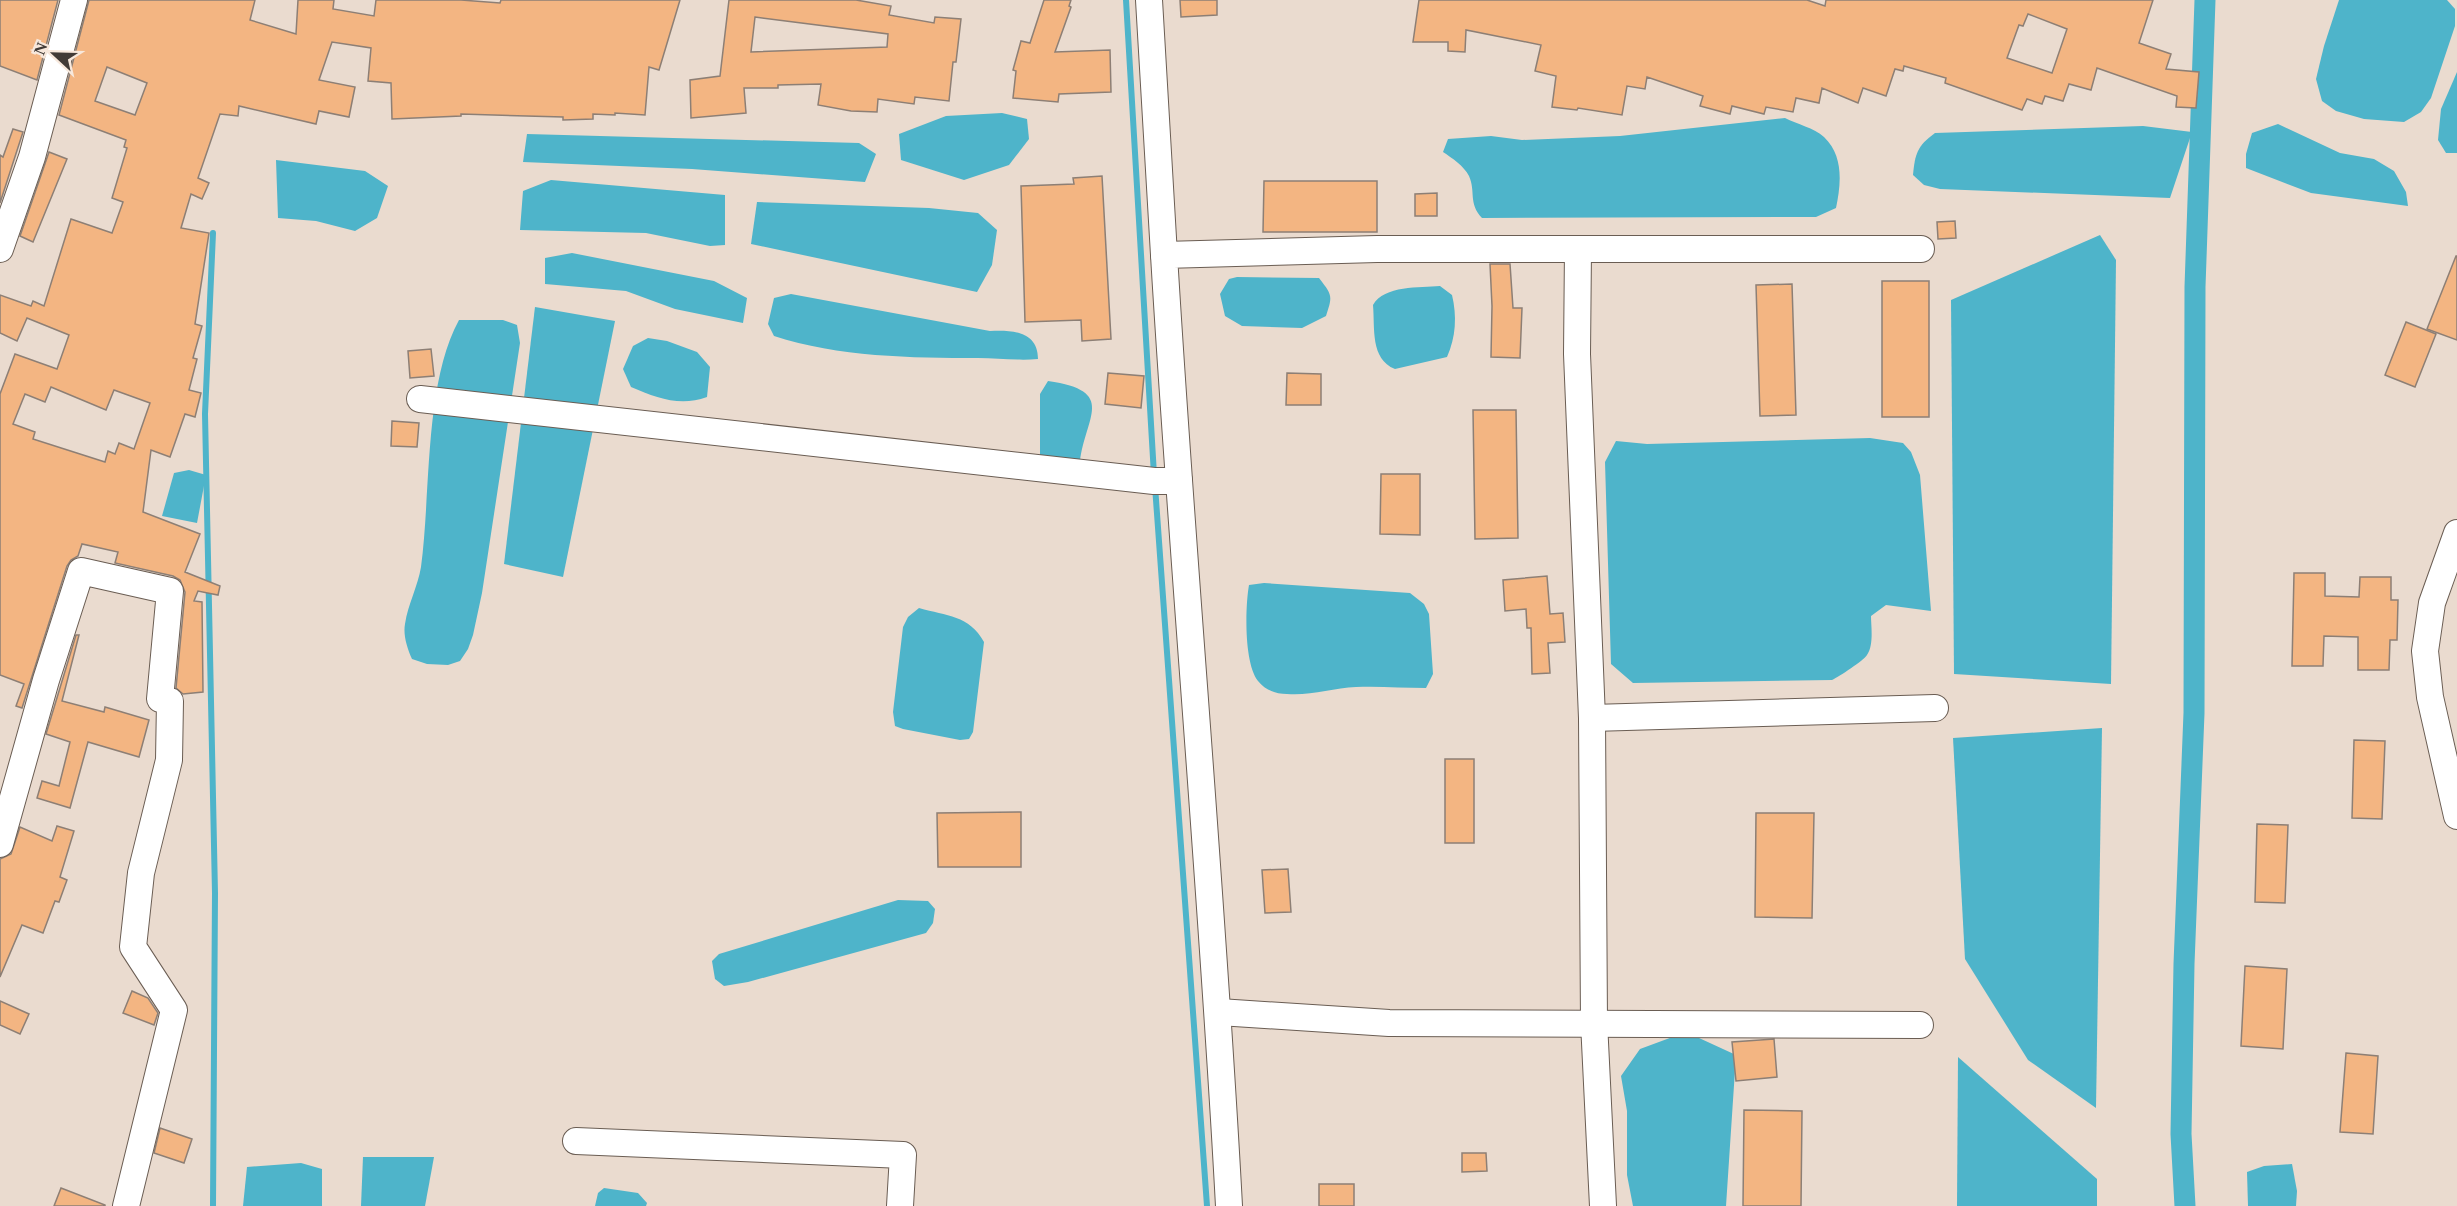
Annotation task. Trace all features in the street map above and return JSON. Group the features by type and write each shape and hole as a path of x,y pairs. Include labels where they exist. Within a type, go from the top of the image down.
{"street":[{"path":"0,249 32,157 74,0"},
{"path":"1149,0 1179,481 1219,1012 1229,1206"},
{"path":"1164,255 1377,249 1921,249"},
{"path":"1578,249 1577,354 1592,718 1594,1022 1603,1206"},
{"path":"420,399 1154,481 1179,481"},
{"path":"2457,533 2432,603 2425,651 2430,697 2457,816"},
{"path":"0,844 46,680 81,571 170,591 160,699 170,701 169,760 141,873 133,947 174,1010 126,1206"},
{"path":"1592,718 1935,708"},
{"path":"1219,1012 1389,1023 1920,1025"},
{"path":"576,1141 903,1155 900,1206"}],"water":[{"path":"2339,0 2447,0 2455,9 2455,26 2431,98 2421,112 2404,122 2364,119 2336,111 2322,101 2316,79"},
{"path":"2457,72 2457,153 2446,153 2438,140 2441,109"},
{"path":"1002,113 1027,119 1029,139 1009,165 964,180 901,160 899,134 946,116"},
{"path":"1785,118 1824,137 1838,161 1840,180 1836,208 1816,217 1482,218 1475,207 1467,172 1443,152 1448,139 1491,136 1522,140 1620,136"},
{"path":"2278,124 2340,153 2374,159 2394,171 2406,192 2408,206 2311,193 2246,168 2246,154 2252,133"},
{"path":"2143,126 2192,132 2170,198 1940,189 1924,185 1913,175 1918,151 1924,142 1935,133"},
{"path":"527,134 859,143 876,154 865,182 692,169 523,162"},
{"path":"276,160 365,171 388,186 377,218 355,231 316,221 278,218"},
{"path":"551,180 725,195 725,245 710,246 646,233 520,230 523,191"},
{"path":"757,202 929,208 978,213 997,230 992,265 977,292 751,244"},
{"path":"2100,235 2116,260 2111,684 1954,674 1951,300"},
{"path":"572,253 714,281 747,298 743,323 675,309 626,291 545,284 545,258"},
{"path":"1237,277 1319,278 1330,296 1326,316 1302,328 1242,326 1225,316 1220,294 1229,279"},
{"path":"1440,286 1452,295 1455,311 1454,334 1447,357 1395,369 1381,358 1375,342 1373,305 1385,294 1394,291"},
{"path":"791,294 990,331 1015,332 1029,338 1034,343 1038,359 875,355 798,343 774,336 768,324 774,298"},
{"path":"535,307 615,321 563,577 504,564"},
{"path":"459,320 503,320 517,325 520,343 482,593 473,635 460,661 448,665 427,664 412,659 406,642 405,628 408,609 421,567 434,407 448,346"},
{"path":"648,338 667,341 697,352 710,367 707,397 687,401 669,400 631,387 623,369 633,346"},
{"path":"1048,381 1070,386 1083,392 1090,399 1091,419 1080,462 1040,459 1040,394"},
{"path":"1870,438 1903,443 1911,452 1920,475 1931,611 1886,605 1871,616 1871,641 1867,655 1832,680 1633,683 1611,664 1605,462 1616,441 1647,444"},
{"path":"189,470 206,475 197,523 162,516 174,473"},
{"path":"1264,583 1410,593 1424,604 1429,614 1433,674 1426,688 1356,687 1296,694 1279,693 1267,689 1253,673 1247,635 1249,585"},
{"path":"919,608 964,621 978,633 984,642 973,732 969,739 960,740 895,726 893,712 903,627 908,617"},
{"path":"2102,728 2096,1108 2028,1060 1965,959 1953,738"},
{"path":"898,900 928,901 935,909 933,923 926,933 748,982 724,986 715,979 712,961 719,954"},
{"path":"1686,1032 1736,1055 1726,1206 1633,1206 1627,1175 1627,1111 1621,1076 1640,1049"},
{"path":"1958,1057 2097,1179 2097,1206 1957,1206"},
{"path":"363,1157 434,1157 425,1206 361,1206"},
{"path":"301,1163 322,1169 322,1206 243,1206 247,1167"},
{"path":"2292,1164 2297,1191 2296,1206 2248,1206 2247,1172 2264,1166"},
{"path":"604,1188 638,1193 647,1203 646,1206 595,1206 598,1193"}],"building":[{"path":"0,0 58,0 37,80 0,66"},
{"path":"89,0 255,0 250,20 296,34 298,0 334,0 333,9 374,16 376,0 461,0 500,3 501,0 680,0 659,70 649,67 645,115 593,114 593,119 563,120 563,117 461,114 461,116 392,119 391,83 368,81 371,48 332,42 319,80 355,87 349,117 319,111 316,124 239,106 238,116 220,114 198,178 209,183 202,199 191,194 181,228 209,233 195,324 202,326 193,358 197,359 189,390 201,393 195,417 185,414 170,457 151,450 143,512 200,534 185,572 220,586 218,595 198,591 194,601 202,602 203,692 183,694 176,688 185,592 180,580 173,576 115,563 118,552 82,544 78,556 67,566 22,708 16,706 24,684 0,675 0,394 15,354 57,369 69,335 27,318 17,341 0,333 0,295 31,306 33,301 44,306 71,219 112,233 123,202 112,198 127,148 124,147 126,140 59,115","holes":["107,67 147,83 135,115 95,101","51,387 106,410 114,390 150,403 134,449 119,443 115,454 108,451 105,462 33,439 35,432 13,424 25,394 45,402"]},
{"path":"729,0 856,0 891,6 889,15 934,23 935,17 961,19 949,101 915,97 914,104 878,99 877,112 851,111 818,105 821,84 778,85 778,88 744,88 746,113 691,118 690,80 720,76","holes":["755,17 888,34 887,47 751,52"]},
{"path":"1044,0 1071,0 1069,6 1071,7 1055,52 1110,50 1111,92 1059,94 1058,102 1013,98 1016,71 1013,70 1021,41 1030,43"},
{"path":"1180,0 1217,0 1217,15 1181,17"},
{"path":"1419,0 1807,0 1825,6 1826,0 2153,0 2139,43 2171,54 2166,69 2199,72 2196,108 2176,107 2177,96 2097,68 2091,90 2069,84 2063,101 2045,96 2042,104 2027,99 2022,110 1945,83 1946,78 1904,66 1903,71 1895,69 1886,96 1863,88 1858,103 1822,88 1819,103 1796,98 1793,112 1766,107 1764,114 1732,106 1730,114 1700,106 1703,96 1647,77 1645,89 1627,86 1622,115 1578,108 1577,110 1552,107 1556,76 1535,71 1541,45 1466,30 1465,52 1448,51 1448,42 1413,42","holes":["2028,14 2067,29 2052,73 2007,58 2019,25 2023,26"]},
{"path":"13,129 23,132 0,203 0,155 3,157"},
{"path":"49,152 67,159 33,242 20,236"},
{"path":"1102,176 1111,339 1082,341 1081,320 1025,322 1021,186 1074,184 1073,178"},
{"path":"1264,181 1377,181 1377,232 1263,232"},
{"path":"1437,193 1437,216 1415,216 1415,194"},
{"path":"1955,221 1956,238 1938,239 1937,222"},
{"path":"2457,256 2457,340 2427,329"},
{"path":"1490,264 1510,264 1513,308 1522,308 1520,358 1491,357"},
{"path":"1882,281 1929,281 1929,417 1882,417"},
{"path":"1792,284 1796,415 1760,416 1756,285"},
{"path":"2406,322 2436,334 2415,387 2385,375"},
{"path":"431,349 434,376 410,378 408,351"},
{"path":"1108,373 1144,376 1141,408 1105,404"},
{"path":"1287,373 1321,374 1321,405 1286,405"},
{"path":"1473,410 1516,410 1518,538 1475,539"},
{"path":"392,421 419,423 417,447 391,446"},
{"path":"1381,474 1420,474 1420,535 1380,534"},
{"path":"2294,573 2325,573 2325,596 2359,597 2360,577 2391,577 2391,600 2398,600 2397,640 2390,640 2389,670 2358,670 2358,637 2324,636 2323,666 2292,666"},
{"path":"1547,576 1550,614 1563,613 1565,642 1548,643 1550,673 1532,674 1531,628 1527,628 1526,609 1505,611 1503,580"},
{"path":"76,635 79,635 62,701 104,712 105,707 149,720 139,757 88,742 70,808 37,798 42,781 59,786 70,742 46,734"},
{"path":"2354,740 2385,741 2382,819 2352,818"},
{"path":"1445,759 1474,759 1474,843 1445,843"},
{"path":"1021,812 1021,867 938,867 937,813"},
{"path":"1756,813 1814,813 1812,918 1755,917"},
{"path":"2257,824 2288,825 2285,903 2255,902"},
{"path":"57,826 74,831 60,877 67,880 59,902 55,901 43,933 22,925 0,977 0,859 11,854 20,827 52,841"},
{"path":"1288,869 1291,912 1265,913 1262,870"},
{"path":"2245,966 2287,969 2283,1049 2241,1046"},
{"path":"132,991 148,998 158,1013 154,1025 123,1013"},
{"path":"0,1001 29,1014 20,1034 0,1025"},
{"path":"1774,1039 1777,1077 1736,1081 1732,1042"},
{"path":"2346,1053 2378,1056 2373,1134 2340,1132"},
{"path":"1744,1110 1802,1111 1801,1206 1743,1206"},
{"path":"160,1128 192,1139 184,1163 154,1153"},
{"path":"1462,1153 1486,1153 1487,1171 1462,1172"},
{"path":"1319,1184 1354,1184 1354,1206 1319,1206"},
{"path":"61,1188 105,1205 105,1206 54,1206"}],"waterway":[{"path":"1126,0 1154,475"},
{"path":"2185,1206 2181,1134 2184,964 2194,713 2195,287 2205,0"},
{"path":"213,233 205,414 215,893 213,1206"},
{"path":"1155,486 1207,1206"}]}
